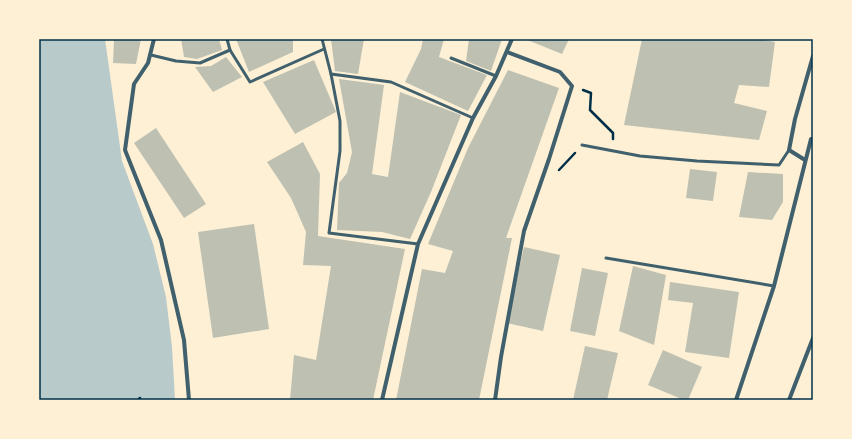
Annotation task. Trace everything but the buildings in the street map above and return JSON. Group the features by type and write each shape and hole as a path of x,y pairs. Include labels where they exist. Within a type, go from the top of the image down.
{"street":[{"path":"154,39 151,56 148,63 134,84 124,150 162,240 184,340 189,400"},
{"path":"382,400 418,244 473,118 496,76 512,39"},
{"path":"495,400 501,357 524,231 549,160 572,86 560,72 507,52"},
{"path":"804,160 790,150 796,119 813,56"},
{"path":"736,400 774,286 804,160 811,139"},
{"path":"789,400 813,338"}],"lane":[{"path":"227,39 230,50 250,82 324,49"},
{"path":"322,39 331,74 340,121 340,151 329,233 418,244"},
{"path":"151,56 200,63 230,50"},
{"path":"451,58 496,76"},
{"path":"331,74 391,82 473,118"},
{"path":"582,145 647,157 779,165 790,150"},
{"path":"606,258 774,286"}],"path":[{"path":"572,86 591,93 590,110 613,133 613,139 609,139 610,150"}],"shaded area":[{"path":"39,39 105,39 122,161 153,244 166,297 172,347 175,400 39,400"}]}
